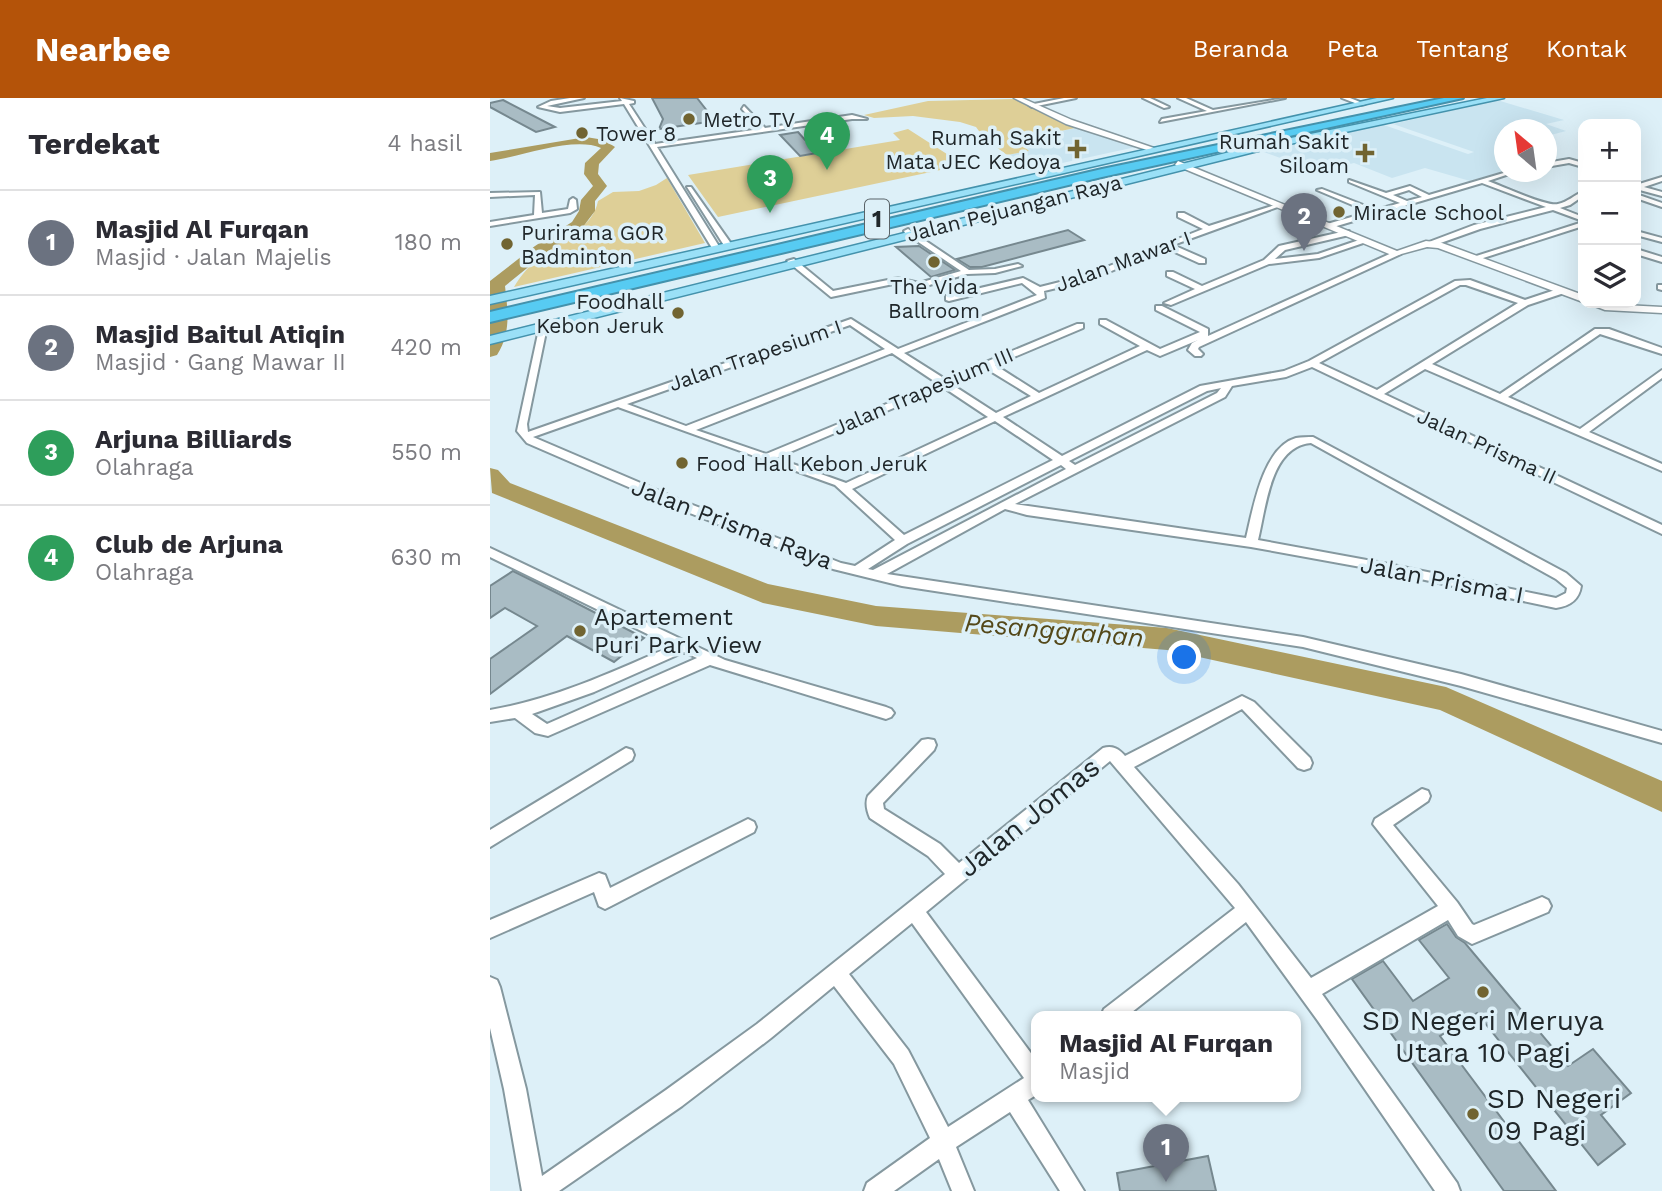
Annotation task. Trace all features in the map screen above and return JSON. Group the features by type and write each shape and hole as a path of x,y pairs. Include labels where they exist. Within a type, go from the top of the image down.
{"highway":[{"path":"1362,104 1411,98"},
{"name":"1","path":"490,309 535,295 1086,170 1362,104 1429,98"},
{"name":"1","path":"490,317 535,295 1458,98"}],"main road":[{"path":"720,245 1389,98"},
{"name":"Jalan Pejuangan Raya","path":"490,334 544,325 1181,164 1483,98"},
{"name":"Jalan Pejuangan Raya","path":"1181,164 1500,98"},
{"path":"490,300 535,295 720,245 1144,149 1164,147"},
{"path":"490,294 535,295"},
{"name":"Jalan Pejuangan Raya","path":"490,340 514,331"}],"street":[{"path":"581,98 553,102 541,107 555,110 601,101 628,100 720,245"},
{"path":"1017,98 1086,128 1144,149"},
{"path":"1032,105 1073,98"},
{"path":"1147,98 1166,107"},
{"path":"1181,98 1213,111"},
{"path":"1162,121 1282,98"},
{"path":"1345,98 1362,104"},
{"path":"1232,101 1243,106"},
{"path":"744,108 764,130"},
{"path":"852,117 864,119 659,147 852,117"},
{"path":"1086,128 1144,149"},
{"path":"659,147 720,245"},
{"path":"1557,163 1569,161 1578,164"},
{"path":"1181,164 1396,254"},
{"path":"1330,226 1494,177"},
{"path":"1641,184 1662,179"},
{"path":"1351,181 1406,202"},
{"path":"1482,181 1535,199 1578,219"},
{"path":"1641,187 1662,194"},
{"path":"1386,195 1410,188 1428,197"},
{"path":"1320,190 1375,212"},
{"path":"490,195 538,193 538,217"},
{"path":"1198,354 1193,350 1195,345 1396,254 1476,227 1569,204 1578,196"},
{"path":"1641,198 1662,205"},
{"path":"490,224 570,211 573,209 573,200"},
{"name":"Jalan Mawar I","path":"896,351 1042,296 1039,290 1087,278 1209,229 1280,205"},
{"path":"1181,215 1209,229"},
{"path":"1474,258 1578,223"},
{"path":"1566,228 1578,233"},
{"path":"911,232 967,272"},
{"path":"1267,262 1282,248 1346,233"},
{"path":"1641,234 1662,240"},
{"path":"1168,303 1267,262 1319,256 1365,241"},
{"path":"1432,244 1578,297"},
{"path":"1168,246 1202,261"},
{"path":"1641,253 1662,260"},
{"path":"793,262 831,294 898,280 919,286 967,272 996,271 1018,266"},
{"path":"1170,274 1202,289"},
{"path":"949,298 1023,280 1039,290"},
{"name":"Jalan Prisma Raya","path":"526,436 537,445 669,500 856,571 903,541 1204,388 1286,374 1312,363 1462,282 1525,303"},
{"path":"1377,394 1525,303 1560,291"},
{"path":"1103,322 1164,353 1205,334 1205,331 1159,308"},
{"path":"1624,308 1662,310"},
{"name":"Jalan Trapesium I","path":"526,436 846,323 853,323 1074,469"},
{"path":"526,436 522,431 522,424 544,325"},
{"name":"Jalan Trapesium III","path":"766,458 1080,326"},
{"path":"1500,398 1598,331 1606,331 1662,351"},
{"path":"846,487 1147,346"},
{"path":"686,430 896,351"},
{"name":"Jalan Prisma II","path":"1312,363 1662,530"},
{"path":"986,364 1039,397"},
{"path":"1424,365 1662,468"},
{"path":"1581,433 1662,373"},
{"name":"Jalan Prisma Raya","path":"875,575 1004,505 1221,394 1229,384"},
{"path":"616,403 846,487 903,541"},
{"name":"Jalan Prisma I","path":"1004,505 1027,511 1251,543 1556,603 1568,600 1574,592 1574,586 1562,576 1313,440 1300,440 1274,460 1251,543"},
{"path":"490,552 721,664 886,713"},
{"path":"856,571 956,591 1303,642 1461,680 1662,737"},
{"path":"490,716 519,712 683,647"},
{"path":"519,712 540,729 548,730 711,658"},
{"path":"1123,765 1242,702 1304,762"},
{"path":"928,745 874,801 874,806 876,813 934,850 958,875"},
{"name":"Jalan Jomas","path":"539,1191 674,1098 837,974 1105,754 1113,754 1185,833 1247,910 1308,991 1446,1190"},
{"path":"490,839 626,755"},
{"path":"1422,796 1381,824 1451,908 1465,930 1472,935 1542,906"},
{"path":"490,929 598,881 605,900 748,827"},
{"path":"1308,991 1451,908"},
{"path":"1117,1011 1247,910"},
{"path":"914,911 1031,1069"},
{"path":"837,974 896,1049 944,1142 963,1191"},
{"path":"490,987 515,1089 533,1191"},
{"path":"875,1191 944,1142 1031,1087"},
{"path":"1014,1098 1073,1191"}],"shaded area":[{"path":"1014,99 1080,127 1017,140 1029,151 1007,155 984,138 976,127 960,122 913,116 874,118 864,115 928,101"},
{"name":"Rumah Sakit Siloam","path":"1497,100 1564,120 1494,119 1494,174 1470,181 1425,168 1392,178 1354,163 1319,172 1258,150 1381,124 1468,154 1474,152 1393,124"},
{"name":"Rumah Sakit Mata JEC Kedoya","path":"1080,127 1136,147 1030,170 1007,155 1028,151 1016,141"},
{"path":"908,129 964,165 718,217 688,175 900,140 893,133"},
{"path":"667,178 705,243 514,287 541,255 586,223 598,201 613,192 639,191"}],"building":[{"path":"652,98 697,98 715,121 659,129 663,119"},
{"path":"503,100 555,127 536,132 490,107 490,103"},
{"path":"798,132 805,140 820,137 834,150 800,156 780,135"},
{"path":"1068,230 1084,240 982,267 970,267 957,259"},
{"name":"The Vida Ballroom","path":"919,246 955,270 931,277 896,247"},
{"name":"Apartement Puri Park View","path":"513,571 644,638 614,662 567,636 490,694 490,659 537,626 505,608 490,618 490,586"},
{"path":"1447,924 1568,1066 1593,1049 1631,1093 1601,1115 1625,1144 1598,1165 1477,1013 1440,1036 1556,1191 1504,1191 1352,979 1383,961 1413,1001 1449,978 1419,940"},
{"path":"1208,1156 1216,1191 1120,1191 1117,1173"}],"waterway":[{"name":"Pesanggrahan","path":"490,157 570,142 600,142 609,147 592,163 591,174 600,186 588,200 587,211 577,225 541,249 496,285 500,325 490,351"},
{"name":"Pesanggrahan","path":"490,475 501,488 763,593 876,616 1167,639 1446,699 1662,797"}],"place":[{"name":"Metro TV","path":"689,119"},
{"name":"Tower 8","path":"582,133"},
{"name":"Rumah Sakit Mata JEC Kedoya","path":"1077,149"},
{"name":"Rumah Sakit Siloam","path":"1365,153"},
{"name":"Club de Arjuna","path":"827,170"},
{"name":"Miracle School","path":"1339,212"},
{"name":"Arjuna Billiards","path":"770,213"},
{"name":"Purirama GOR Badminton","path":"507,244"},
{"name":"Masjid Baitul Atiqin","path":"1304,251"},
{"name":"The Vida Ballroom","path":"934,262"},
{"name":"Foodhall Kebon Jeruk","path":"678,313"},
{"name":"Food Hall Kebon Jeruk","path":"682,463"},
{"name":"Apartement Puri Park View","path":"580,631"},
{"name":"SD Negeri Meruya Utara 10 Pagi","path":"1483,992"},
{"name":"SD Negeri 09 Pagi","path":"1473,1114"},
{"name":"Masjid Al Furqan","path":"1166,1182"}]}
